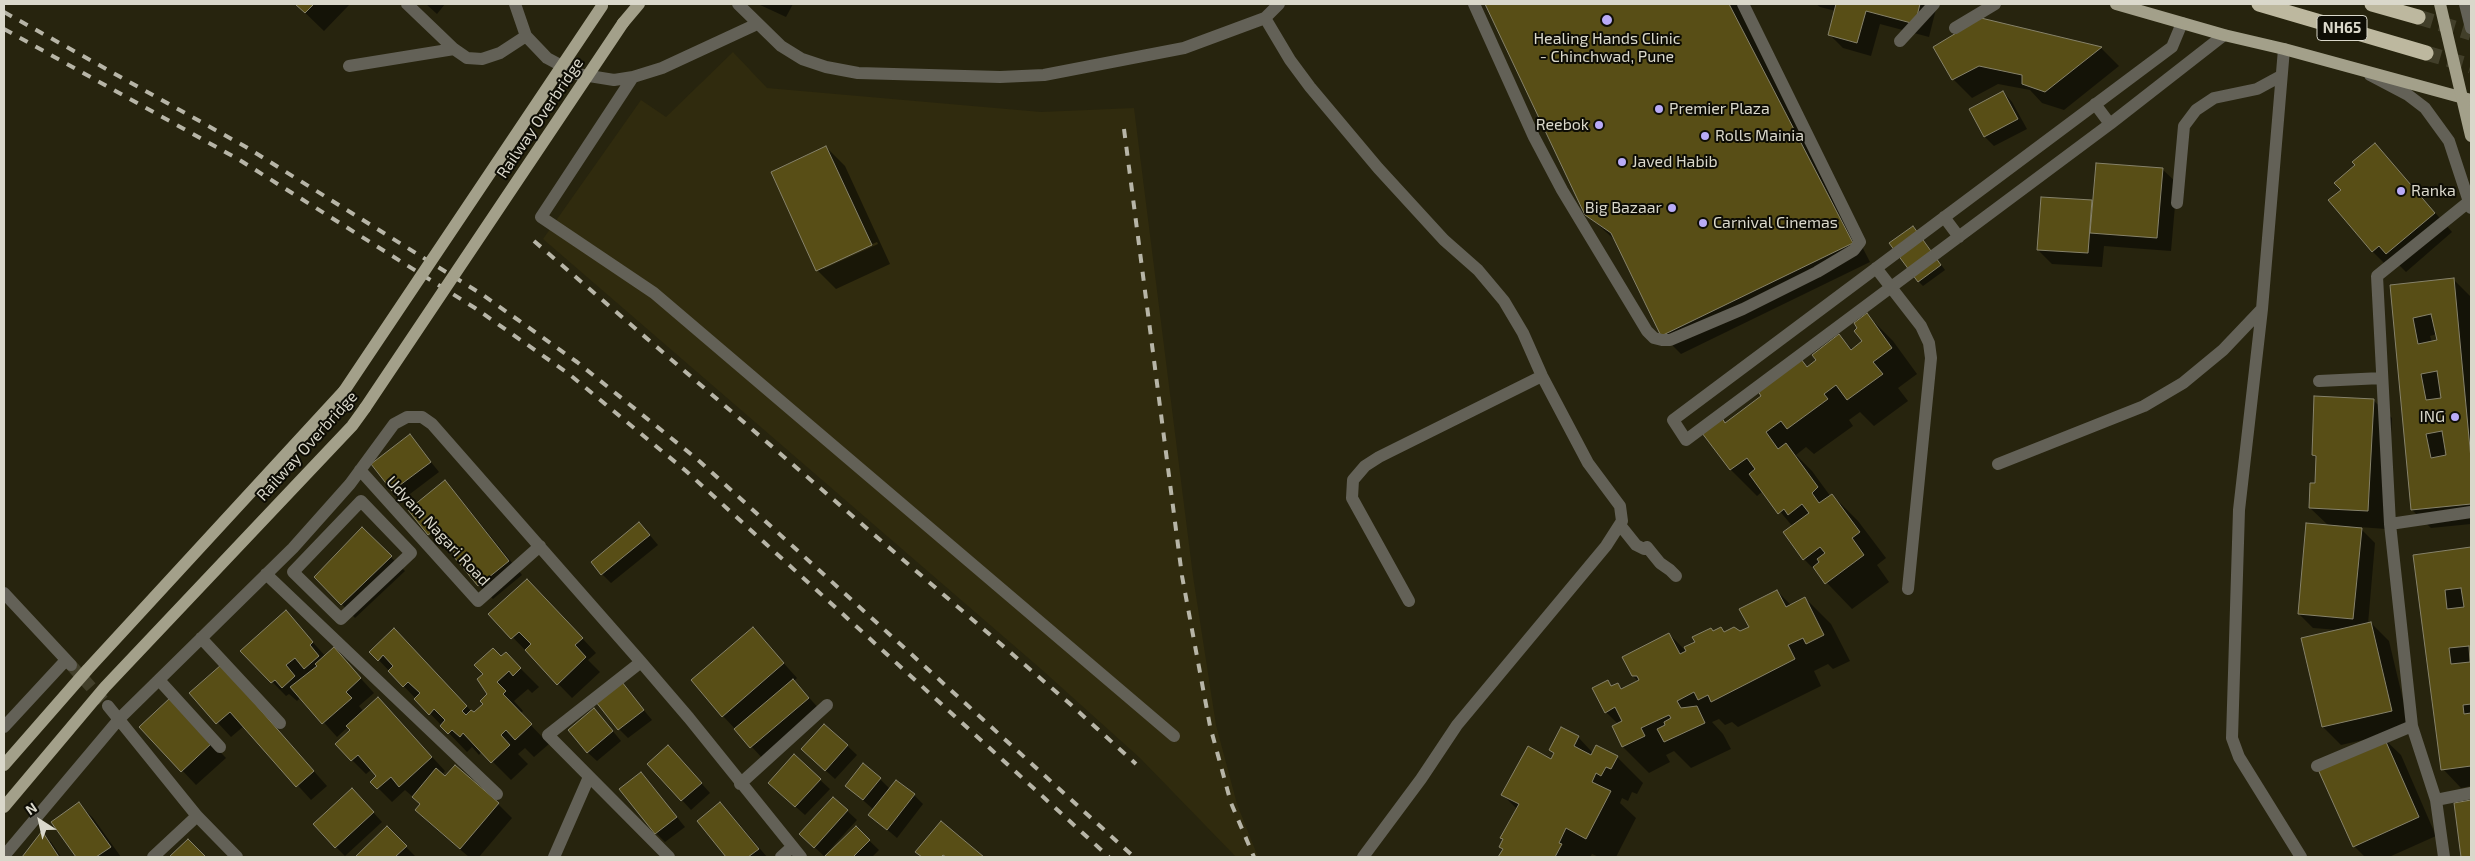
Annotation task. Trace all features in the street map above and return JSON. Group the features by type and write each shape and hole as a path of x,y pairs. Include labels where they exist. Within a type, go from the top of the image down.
{"highway":[{"name":"NH65","path":"2259,4 2426,53"},
{"name":"NH65","path":"2372,4 2418,17"}],"main road":[{"name":"Railway Overbridge","path":"4,807 105,687 352,426 623,23 639,4"},
{"path":"2116,4 2224,35 2284,49 2471,100"},
{"path":"2440,4 2471,136"},
{"name":"Railway Overbridge","path":"4,765 88,669 344,391 603,5"}],"street":[{"path":"407,4 454,49 467,58 482,59 500,53 526,36"},
{"path":"515,4 526,36 548,58 577,74 614,80 633,77 662,68 757,24"},
{"path":"738,4 781,46 802,59 826,67 858,73 1000,77 1044,75 1184,48 1265,18 1279,4"},
{"path":"1474,4 1534,137 1562,190 1647,331 1654,338 1670,340 1743,309 1817,272 1854,250 1860,242 1743,4"},
{"path":"1900,40 1934,4"},
{"path":"1955,28 1995,4"},
{"path":"2465,4 2471,28"},
{"path":"1265,18 1290,60 1310,87 1378,168 1444,240 1478,270 1504,301 1523,333 1542,376 1588,463 1620,506 1622,521 1606,546 1458,725 1421,779 1363,857"},
{"path":"2182,23 2172,47 1673,420 1686,440 2110,124 2224,35"},
{"path":"349,66 454,49"},
{"path":"2284,49 2262,309 2239,510 2232,738 2238,756 2301,857"},
{"path":"2361,70 2408,95 2425,108 2449,141 2471,202 2377,276 2390,524 2412,726 2436,800 2444,857"},
{"path":"2177,203 2184,126 2196,110 2214,98 2257,89 2281,76"},
{"path":"633,77 541,216 654,293 1174,736"},
{"path":"2095,104 2110,124"},
{"path":"1944,217 1959,237"},
{"path":"1876,268 1920,326 1929,343 1931,358 1908,589"},
{"path":"1998,464 2144,406 2183,383 2223,350 2262,309"},
{"path":"1409,601 1352,498 1353,480 1365,466 1380,457 1542,376"},
{"path":"2319,381 2382,378"},
{"path":"4,856 120,718 307,532 360,470 394,424 407,417 422,417 432,424 641,662 689,718 740,784 801,857"},
{"name":"Udyam Nagari Road","path":"360,470 478,601 540,546"},
{"path":"361,501 411,553 341,619 293,572 320,544 361,501"},
{"path":"2390,524 2471,512"},
{"path":"1620,525 1636,545 1644,549 1647,547 1660,564 1676,576"},
{"path":"307,532 320,544"},
{"path":"266,574 497,794"},
{"path":"4,593 68,662 4,727"},
{"path":"201,638 280,723"},
{"path":"641,662 548,735 669,857"},
{"path":"159,680 220,747"},
{"path":"740,784 827,705"},
{"path":"108,706 120,718 197,816 237,857"},
{"path":"2317,766 2412,726"},
{"path":"554,857 590,777"},
{"path":"2436,800 2471,793"},
{"path":"153,857 197,816"},
{"path":"781,857 792,847"}],"shaded area":[{"path":"733,52 767,88 1041,112 1134,108 1193,576 1216,725 1237,804 1258,857 1236,857 1140,758 1041,669 543,239 641,100 666,117"}],"building":[{"path":"295,4 314,4 305,13"},
{"name":"Premier Plaza","path":"1485,4 1729,4 1853,243 1661,336 1611,233 1585,215"},
{"path":"1836,4 1920,4 1915,24 1866,11 1857,43 1828,35"},
{"path":"1981,18 2102,47 2045,92 2022,84 2022,75 1979,66 1952,80 1933,47"},
{"path":"2003,91 2018,119 1984,137 1969,109"},
{"path":"2375,143 2435,213 2386,254 2379,246 2372,252 2328,200 2341,190 2334,183 2355,165 2352,162"},
{"path":"826,146 872,245 816,271 771,172"},
{"path":"2096,163 2163,168 2157,238 2090,233"},
{"path":"2041,197 2092,200 2088,253 2037,250"},
{"path":"1913,226 1941,265 1918,282 1889,243"},
{"path":"2454,278 2471,459 2471,504 2411,510 2390,285","holes":["2431,314 2437,340 2418,344 2413,318","2437,371 2441,398 2426,400 2421,374","2442,431 2446,455 2431,458 2426,434"]},
{"path":"1867,313 1892,348 1873,362 1883,374 1847,400 1836,385 1824,394 1828,399 1787,429 1781,421 1766,432 1778,449 1786,443 1818,487 1812,493 1819,503 1832,494 1860,532 1852,538 1864,555 1825,584 1813,567 1819,562 1817,559 1825,553 1820,547 1803,560 1783,532 1809,513 1802,504 1788,515 1784,509 1778,514 1749,474 1755,469 1747,458 1730,470 1702,433 1722,418 1725,423 1761,396 1758,391 1801,359 1807,367 1816,360 1812,355 1839,334 1851,350 1862,341 1854,331 1857,328 1854,323"},
{"path":"2314,396 2374,399 2368,511 2309,508 2310,483 2315,483 2316,456 2312,455"},
{"path":"410,434 431,462 392,491 371,464"},
{"path":"445,480 509,561 478,586 454,557 456,555 451,549 454,546 439,527 428,535 408,510"},
{"path":"639,522 650,535 601,575 591,562"},
{"path":"2306,523 2362,528 2353,619 2298,614"},
{"path":"362,527 392,556 341,605 314,577"},
{"path":"2471,547 2471,704 2463,705 2464,714 2471,713 2471,766 2441,770 2413,555","holes":["2461,588 2464,607 2447,609 2445,590","2469,646 2470,662 2451,664 2449,648"]},
{"path":"527,579 583,638 575,645 586,657 557,685 525,650 531,644 519,632 511,639 488,614"},
{"path":"1777,590 1786,607 1805,597 1824,635 1806,644 1803,638 1788,645 1795,659 1711,702 1708,695 1698,700 1694,692 1677,701 1681,708 1697,706 1705,723 1664,742 1657,729 1665,725 1664,722 1671,718 1669,715 1641,728 1645,736 1622,747 1612,726 1622,721 1615,707 1605,713 1592,688 1608,680 1611,686 1618,683 1621,689 1639,680 1637,676 1632,676 1622,657 1669,633 1680,654 1686,651 1684,647 1695,642 1692,637 1711,628 1713,631 1721,627 1724,632 1734,627 1740,631 1749,627 1739,609"},
{"path":"286,610 313,642 310,645 319,656 304,669 295,658 286,665 295,676 282,688 275,680 271,683 240,651"},
{"path":"2371,622 2392,711 2322,727 2301,638"},
{"path":"753,627 784,663 722,717 691,680"},
{"path":"394,628 467,706 462,711 466,715 471,710 474,712 483,704 480,701 487,694 477,679 483,674 474,665 493,648 501,656 506,652 521,668 513,676 509,671 497,682 506,691 503,694 532,724 515,740 506,730 501,735 510,745 491,763 463,733 460,737 452,730 448,734 440,726 445,720 434,709 429,715 414,699 420,693 408,682 403,687 388,671 393,666 383,655 378,661 369,652"},
{"path":"334,647 361,678 346,692 352,698 322,724 290,687 317,666 315,664"},
{"path":"221,665 314,771 296,787 230,712 216,724 189,693"},
{"path":"793,679 809,698 750,748 734,729"},
{"path":"622,682 644,710 618,730 596,702"},
{"path":"378,697 432,757 399,787 391,777 377,789 370,782 376,776 358,755 351,761 335,744 350,730 346,726"},
{"path":"170,698 212,743 181,772 139,727"},
{"path":"594,708 613,731 587,753 568,730"},
{"path":"824,724 848,745 825,771 801,749"},
{"path":"1561,727 1579,736 1574,746 1591,755 1596,745 1618,756 1611,769 1606,767 1601,776 1596,773 1592,782 1611,791 1586,839 1566,828 1559,843 1562,844 1555,857 1498,857 1503,849 1499,847 1503,839 1500,838 1519,804 1501,795 1528,746 1551,759 1554,753 1549,750"},
{"path":"2383,735 2419,817 2353,847 2316,765"},
{"path":"668,745 702,783 681,801 647,764"},
{"path":"794,754 821,779 795,807 768,783"},
{"path":"863,763 881,778 863,800 845,786"},
{"path":"455,765 499,803 460,849 415,810 420,804 412,797 436,768 445,776"},
{"path":"641,772 677,817 655,834 619,789"},
{"path":"896,780 915,794 887,830 868,815"},
{"path":"352,788 374,812 335,848 313,824"},
{"path":"833,797 848,810 814,848 799,834"},
{"path":"2471,800 2471,857 2461,857 2454,803"},
{"path":"79,802 111,847 96,857 76,857 51,822"},
{"path":"720,802 759,849 748,857 726,857 697,821"},
{"path":"941,821 984,857 946,857 943,855 941,857 922,857 915,852"},
{"path":"387,826 407,846 395,857 355,857"},
{"path":"856,826 870,840 853,857 824,857"},
{"path":"42,831 59,857 22,857"},
{"path":"188,839 206,857 169,857"}],"tunnel":[{"path":"2418,17 2471,33"},
{"path":"2426,53 2471,66"},
{"path":"71,665 108,706"}],"railway":[{"path":"4,12 246,147 483,295 577,362 697,459 1134,857"},
{"path":"4,29 238,159 475,308 569,374 686,471 1109,857"},
{"path":"1124,129 1182,576 1210,726 1231,803 1254,857"},
{"path":"534,241 1069,703 1136,764"}],"place":[{"name":"Healing Hands Clinic - Chinchwad, Pune","path":"1607,20"},
{"name":"Premier Plaza","path":"1659,109"},
{"name":"Reebok","path":"1599,125"},
{"name":"Rolls Mainia","path":"1705,136"},
{"name":"Javed Habib","path":"1622,162"},
{"name":"Ranka","path":"2401,191"},
{"name":"Big Bazaar","path":"1672,208"},
{"name":"Carnival Cinemas","path":"1703,223"},
{"name":"ING","path":"2455,417"}]}
